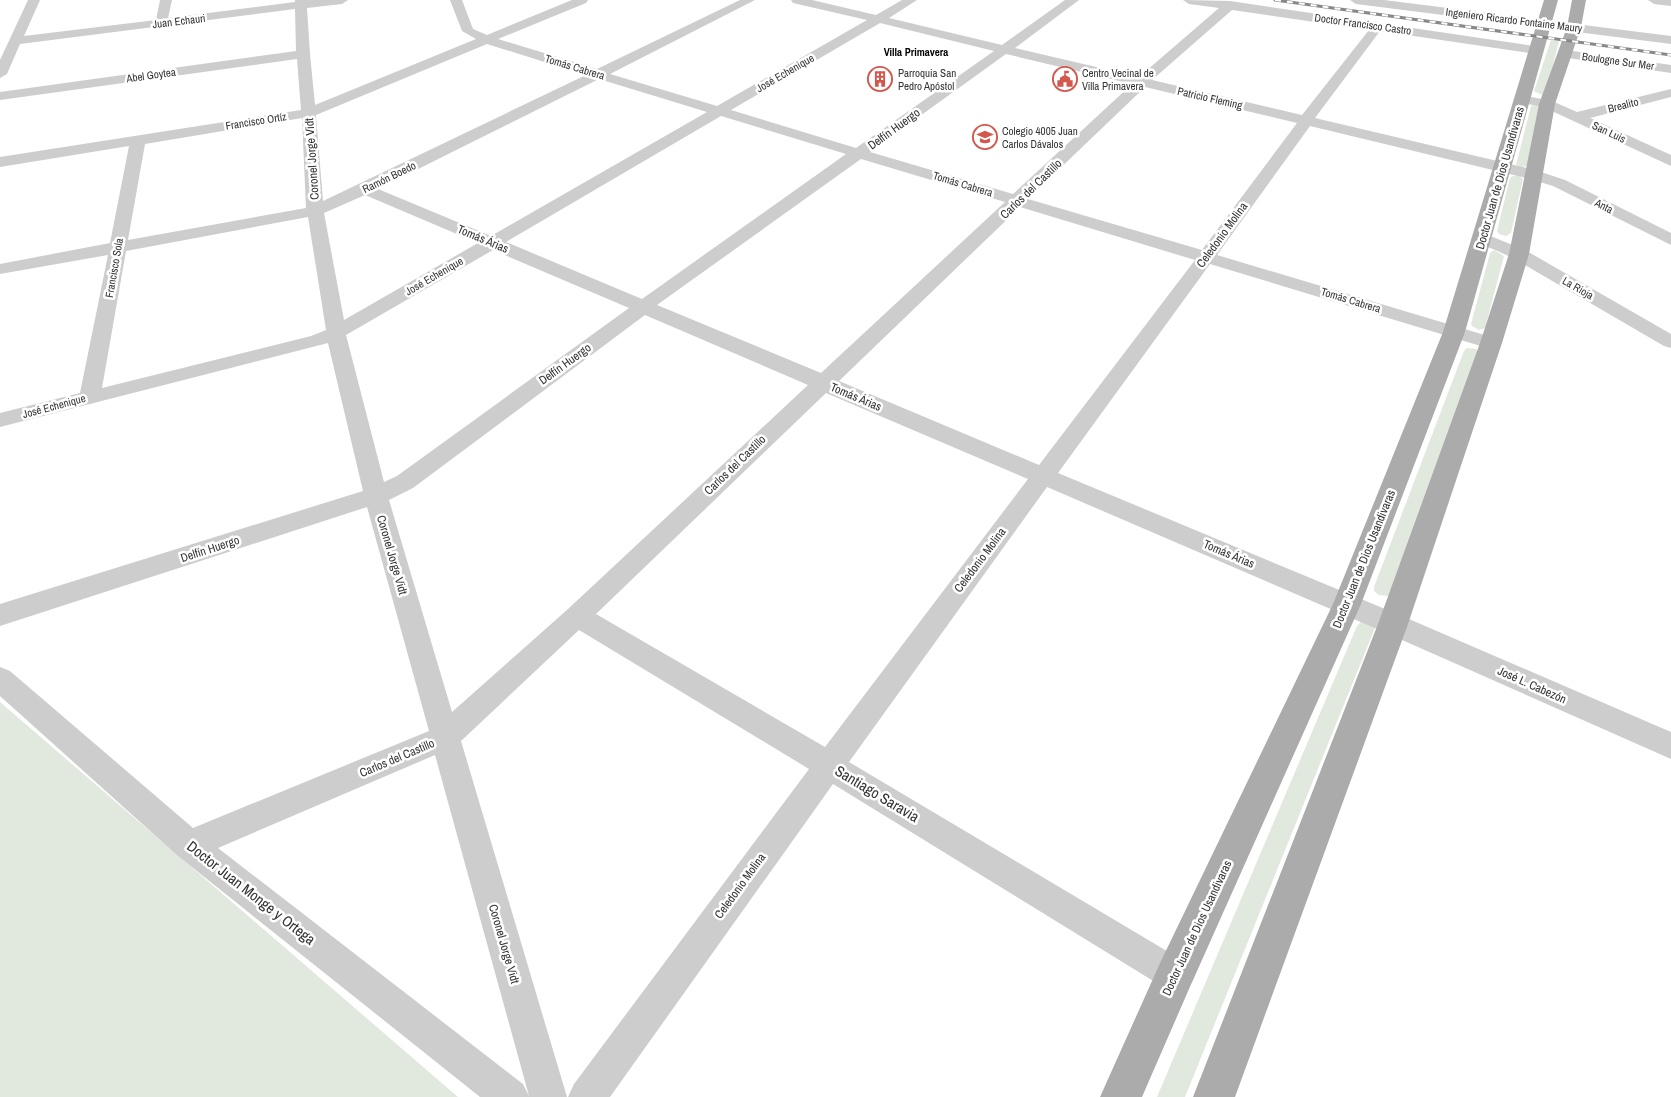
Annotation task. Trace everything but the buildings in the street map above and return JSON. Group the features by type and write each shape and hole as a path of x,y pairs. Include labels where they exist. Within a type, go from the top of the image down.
{"main road":[{"name":"Doctor Juan de Dios Usandivaras","path":"1121,1097 1175,975 1347,604 1454,332 1504,168 1551,0"},
{"path":"1214,1097 1393,624 1491,342 1519,254 1547,104 1566,54 1579,0"}],"street":[{"path":"0,74 34,0"},
{"path":"161,23 166,0"},
{"name":"Juan Echauri","path":"15,41 301,3 342,0"},
{"name":"Tomás Cabrera","path":"456,0 468,31 487,40 1491,342"},
{"name":"Francisco Ortíz","path":"0,162 309,113 582,0"},
{"name":"Ramón Boedo","path":"0,268 315,211 749,0"},
{"name":"Patricio Fleming","path":"797,0 1535,175"},
{"name":"José Echenique","path":"0,420 318,340 336,333 911,0"},
{"name":"Delfín Huergo","path":"0,615 376,496 405,482 644,306 1073,0"},
{"name":"Doctor Francisco Castro","path":"1189,0 1536,50"},
{"name":"Ingeniero Ricardo Fontaine Maury","path":"1356,0 1390,2 1671,40"},
{"path":"1654,0 1671,2"},
{"name":"Coronel Jorge Vidt","path":"301,3 315,211 336,333 376,496 548,1097"},
{"name":"Carlos del Castillo","path":"189,845 444,738 577,616 822,383 1019,201 1142,82 1230,5"},
{"name":"Celedonio Molina","path":"587,1097 828,765 1207,257 1305,120 1378,26"},
{"name":"Abel Goytea","path":"0,96 303,54"},
{"name":"Boulogne Sur Mer","path":"1566,54 1671,69"},
{"name":"Brealito","path":"1576,117 1671,93"},
{"name":"San Luis","path":"1522,99 1547,104 1671,161"},
{"name":"Francisco Sola","path":"90,396 138,141"},
{"name":"Anta","path":"1535,175 1559,183 1671,240"},
{"name":"Tomás Árias","path":"365,188 1393,624"},
{"name":"La Rioja","path":"1483,238 1519,254 1671,342"},
{"name":"Santiago Saravia","path":"577,616 1175,975"},
{"name":"José L. Cabezón","path":"1393,624 1671,746"},
{"name":"Doctor Juan Monge y Ortega","path":"0,679 189,845 510,1097"}],"shaded area":[{"path":"1551,40 1559,41 1546,92 1542,95 1534,91"},
{"path":"1531,106 1540,106 1527,166 1521,167 1516,165"},
{"path":"1519,176 1523,179 1511,233 1506,236 1499,234 1497,231 1510,178"},
{"path":"1494,250 1504,256 1485,328 1479,330 1471,324 1490,253"},
{"path":"1467,348 1476,349 1479,352 1389,596 1379,595 1374,591 1374,587 1464,351"},
{"path":"1361,622 1365,622 1375,628 1185,1097 1157,1097 1357,626"},
{"path":"0,702 458,1097 0,1097"}],"railway":[{"path":"1275,0 1671,55"}],"place":[{"name":"Parroquia San Pedro Apóstol","path":"880,79"},
{"name":"Centro Vecinal de Villa Primavera","path":"1065,79"},
{"name":"Colegio 4005 Juan Carlos Dávalos","path":"985,137"}],"district":[{"name":"Villa Primavera","path":"916,52"}]}
